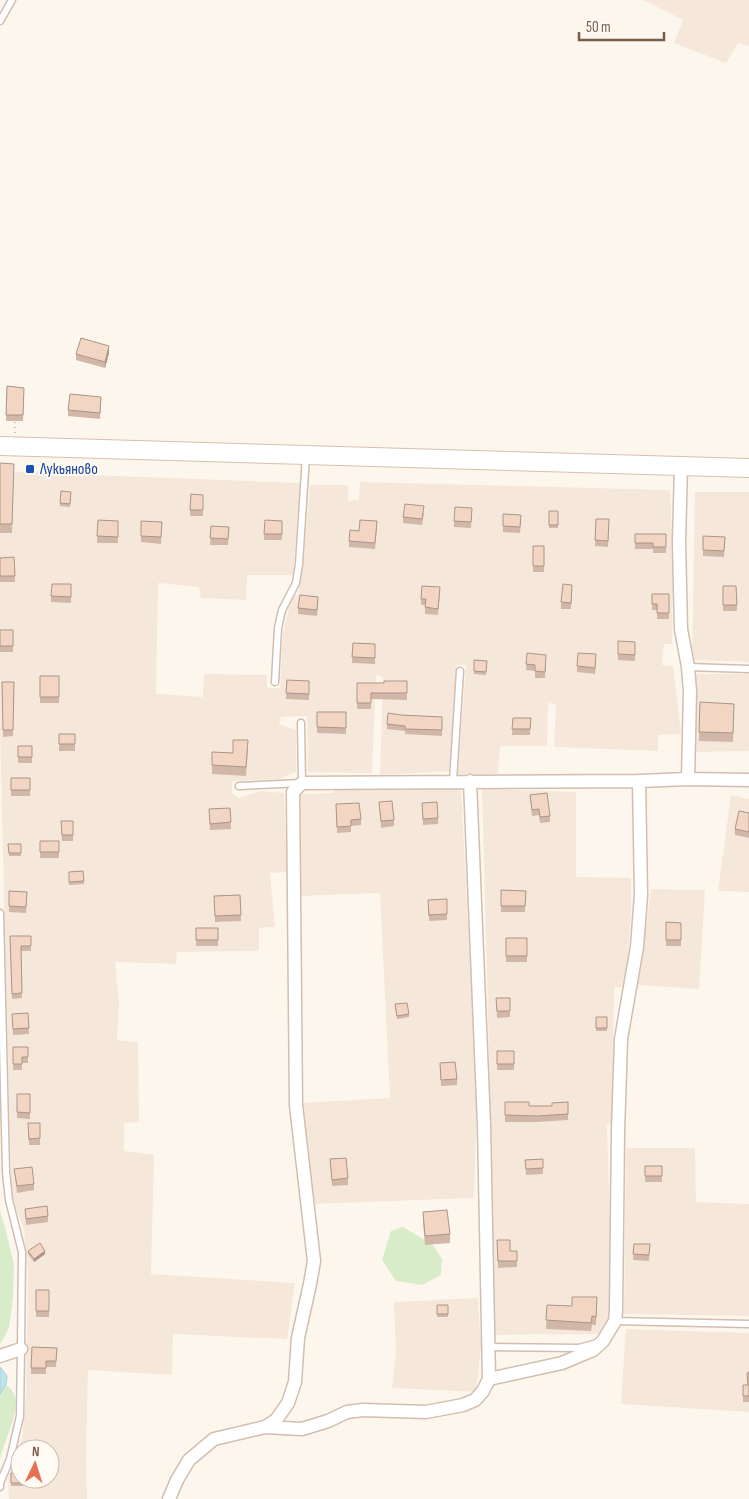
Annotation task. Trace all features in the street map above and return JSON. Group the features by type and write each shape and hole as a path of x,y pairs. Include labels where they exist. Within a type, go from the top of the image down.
{"street":[{"path":"0,446 749,468"},
{"path":"681,466 679,542 681,629 688,667 690,692 688,779"},
{"path":"169,1499 177,1480 189,1460 214,1439 266,1426 276,1420 288,1402 295,1382 298,1338 314,1261 296,1105 293,792 302,783 749,780"},
{"path":"266,1426 302,1430 347,1412 363,1410 426,1412 463,1405 475,1400 483,1391 489,1379 484,1125 470,781"},
{"path":"489,1379 562,1362 592,1350 603,1341 615,1321 618,1132 622,1039 637,947 641,895 639,781"},
{"path":"0,1356 21,1349"}],"lane":[{"path":"0,21 12,0"},
{"path":"275,682 278,628 282,610 296,583 299,564 306,455"},
{"path":"688,667 749,669"},
{"path":"453,781 460,671"},
{"path":"239,786 302,783 301,723"},
{"path":"0,913 6,1172 9,1200 22,1252 20,1416 10,1458 0,1487"},
{"path":"615,1321 749,1324"},
{"path":"489,1347 579,1348 603,1341"}],"path":[{"path":"15,421 15,433"}],"shaded area":[{"path":"643,0 749,0 749,46 738,43 726,63 674,43 683,20"},
{"path":"0,472 88,472 90,475 300,483 293,575 247,575 246,600 201,598 199,587 158,583 156,694 203,697 204,674 267,675 267,688 280,688 283,632 292,596 298,595 303,565 310,485 348,485 348,501 359,500 360,482 670,490 673,556 672,644 664,644 662,665 673,666 681,734 658,735 658,751 554,747 556,704 548,703 547,746 500,746 498,774 458,774 466,665 457,665 449,771 380,775 383,677 376,675 372,773 308,772 307,716 281,717 279,724 296,730 296,772 278,779 232,781 232,793 239,798 260,791 284,793 287,872 270,873 275,927 259,928 259,951 177,952 176,964 115,962 119,1005 117,1040 138,1042 139,1122 124,1123 124,1151 154,1155 151,1274 295,1283 287,1339 173,1334 172,1375 88,1370 87,1499 9,1499 8,1478 10,1472 10,1489 60,1489 60,1439 22,1439 26,1395 28,1273 24,1230 13,1200 0,729"},
{"path":"695,492 749,492 749,662 692,660"},
{"path":"696,674 749,674 749,751 695,752"},
{"path":"334,788 461,788 477,1095 474,1198 310,1204 301,1103 390,1098 380,893 301,896 298,794 334,793"},
{"path":"482,789 576,792 576,877 631,878 631,916 625,987 614,987 612,1124 607,1125 613,1313 598,1334 494,1335 491,1126"},
{"path":"731,795 749,799 749,892 718,891"},
{"path":"651,889 705,890 699,989 638,985"},
{"path":"626,1148 695,1148 696,1202 749,1204 749,1316 624,1314"},
{"path":"478,1298 481,1347 476,1392 392,1388 396,1351 394,1302"},
{"path":"626,1329 749,1333 749,1412 621,1404"}],"green space":[{"path":"0,1210 14,1265 13,1297 9,1328 0,1345"},
{"path":"403,1227 433,1245 442,1259 441,1275 422,1285 396,1281 382,1260 391,1231"},
{"path":"6,1385 14,1394 16,1401 14,1417 0,1459 0,1394"}],"water":[{"path":"0,1367 7,1376 6,1385 0,1394"}],"building":[{"path":"81,338 109,346 105,362 76,354"},
{"path":"7,386 24,388 23,415 6,415"},
{"path":"70,394 101,397 100,413 68,410"},
{"path":"0,463 14,464 12,524 0,524"},
{"path":"61,491 71,492 70,504 60,503"},
{"path":"191,494 203,495 203,510 190,510"},
{"path":"405,504 424,506 422,519 403,517"},
{"path":"455,507 472,508 471,522 454,521"},
{"path":"549,511 558,511 558,525 549,525"},
{"path":"503,514 521,515 520,527 503,526"},
{"path":"596,519 609,519 608,541 595,540"},
{"path":"98,520 118,521 118,537 97,536"},
{"path":"265,520 282,521 282,534 264,534"},
{"path":"360,520 377,521 375,543 349,541 350,530 359,531"},
{"path":"141,521 162,522 161,537 141,536"},
{"path":"211,526 229,527 228,539 210,538"},
{"path":"635,534 666,534 666,547 653,547 653,543 635,543"},
{"path":"703,536 725,537 724,551 703,550"},
{"path":"533,546 544,546 544,566 533,566"},
{"path":"14,557 15,576 0,576 0,558"},
{"path":"52,584 71,584 71,597 51,596"},
{"path":"563,584 572,585 571,603 561,602"},
{"path":"422,586 440,587 438,609 425,607 426,599 421,599"},
{"path":"723,586 736,586 737,605 723,605"},
{"path":"652,594 669,594 669,613 657,613 657,604 652,604"},
{"path":"300,595 318,597 317,610 298,608"},
{"path":"0,630 13,630 13,646 0,646"},
{"path":"618,641 635,642 635,655 618,654"},
{"path":"353,643 375,644 375,658 352,657"},
{"path":"527,653 546,655 545,672 535,671 535,665 526,664"},
{"path":"578,653 596,654 595,668 577,666"},
{"path":"474,660 487,661 486,672 474,671"},
{"path":"40,676 59,676 59,697 40,697"},
{"path":"287,680 309,681 309,694 286,693"},
{"path":"384,681 407,681 407,693 371,693 371,703 357,703 357,683 384,683"},
{"path":"2,682 14,682 13,730 3,730"},
{"path":"700,702 734,704 733,733 699,732"},
{"path":"317,712 346,712 346,728 317,727"},
{"path":"388,713 442,717 442,730 405,729 405,726 387,724"},
{"path":"513,718 531,718 530,729 512,729"},
{"path":"59,734 75,734 75,744 59,744"},
{"path":"233,740 248,740 246,767 212,765 212,752 233,753"},
{"path":"18,746 32,746 32,757 18,757"},
{"path":"11,778 30,778 30,790 11,790"},
{"path":"547,793 550,816 540,817 539,809 532,810 530,795"},
{"path":"392,801 394,820 381,821 379,802"},
{"path":"437,802 438,818 423,819 422,803"},
{"path":"359,803 361,819 351,820 351,826 337,827 336,804"},
{"path":"230,808 231,822 210,824 209,809"},
{"path":"739,811 749,813 749,832 735,829"},
{"path":"61,821 73,821 73,835 62,835"},
{"path":"40,841 59,841 59,852 40,852"},
{"path":"8,844 21,844 21,853 9,853"},
{"path":"83,871 84,881 69,882 69,872"},
{"path":"501,890 526,891 525,906 501,906"},
{"path":"9,891 27,892 26,907 9,906"},
{"path":"240,895 241,915 215,916 214,896"},
{"path":"447,899 447,914 429,915 428,900"},
{"path":"666,922 681,923 681,940 666,940"},
{"path":"196,928 218,928 218,940 196,940"},
{"path":"10,936 31,936 31,946 21,946 22,993 12,994"},
{"path":"506,938 527,938 527,956 506,956"},
{"path":"496,998 510,998 510,1011 497,1011"},
{"path":"407,1003 409,1014 397,1016 395,1004"},
{"path":"28,1013 29,1028 13,1029 12,1014"},
{"path":"596,1017 607,1017 607,1028 596,1028"},
{"path":"13,1047 28,1047 28,1057 22,1057 22,1064 13,1064"},
{"path":"497,1051 514,1051 514,1064 497,1064"},
{"path":"455,1062 457,1079 441,1080 440,1063"},
{"path":"17,1094 30,1094 30,1113 17,1112"},
{"path":"505,1102 529,1102 529,1106 552,1106 552,1103 568,1102 568,1114 537,1116 505,1115"},
{"path":"28,1123 40,1123 40,1138 29,1139"},
{"path":"346,1158 348,1178 332,1180 330,1159"},
{"path":"543,1159 543,1168 526,1169 525,1160"},
{"path":"645,1166 662,1166 662,1176 645,1176"},
{"path":"32,1167 34,1184 17,1186 14,1169"},
{"path":"47,1206 48,1216 26,1219 25,1209"},
{"path":"447,1210 450,1234 425,1236 423,1212"},
{"path":"497,1240 510,1240 510,1251 517,1251 517,1261 498,1261"},
{"path":"40,1243 45,1251 34,1259 28,1251"},
{"path":"634,1244 650,1244 649,1255 633,1254"},
{"path":"36,1290 49,1290 49,1311 36,1311"},
{"path":"572,1297 597,1297 596,1317 592,1316 591,1323 546,1320 547,1305 572,1306"},
{"path":"437,1305 448,1305 448,1314 437,1314"},
{"path":"32,1347 57,1348 56,1361 46,1361 46,1368 31,1368"},
{"path":"749,1372 749,1396 743,1396 743,1385 748,1385 747,1373"}],"place":[{"name":"Лукьяново","path":"30,469"}]}
